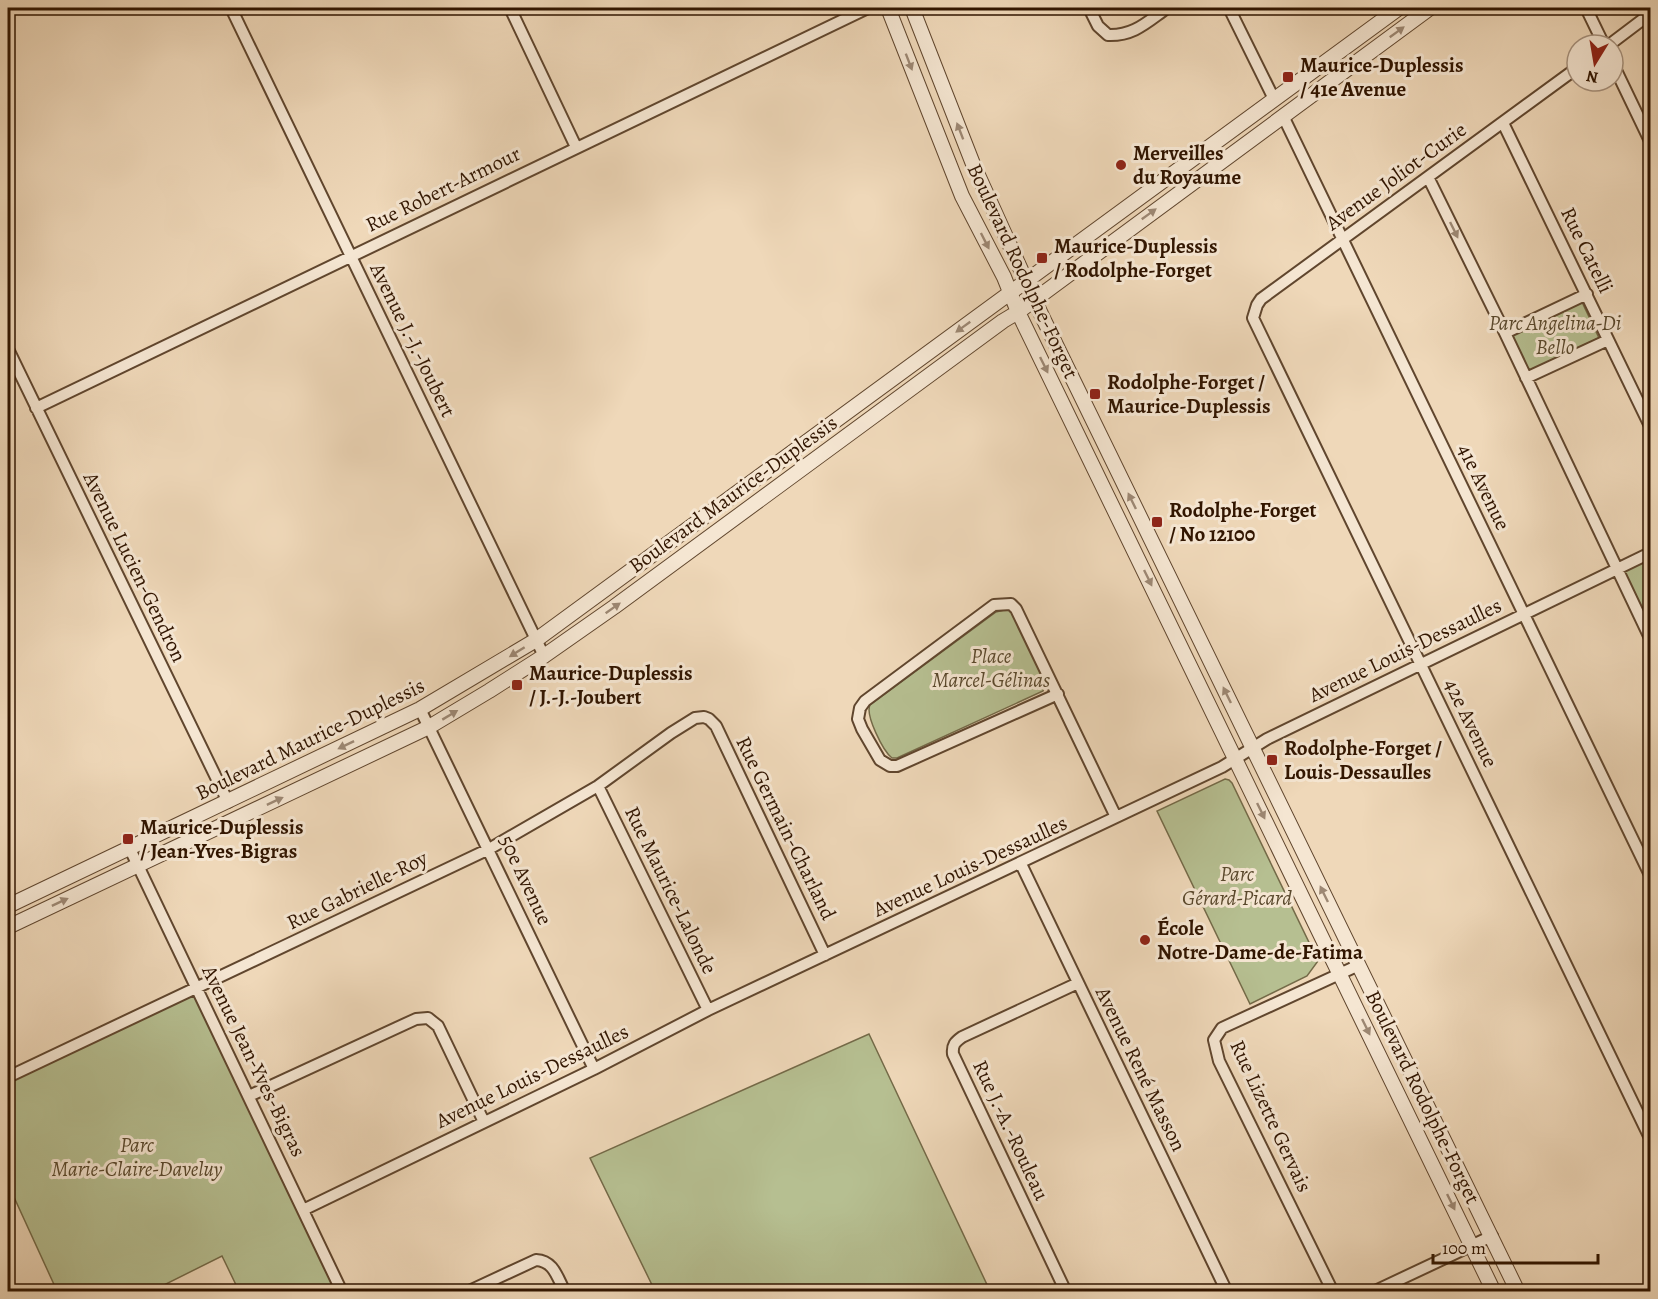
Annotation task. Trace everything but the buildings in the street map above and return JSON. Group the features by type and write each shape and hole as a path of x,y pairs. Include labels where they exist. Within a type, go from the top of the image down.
{"street":[{"name":"Avenue J.-J.-Joubert","path":"231,8 544,656"},
{"path":"510,8 576,147"},
{"name":"Rue Robert-Armour","path":"36,408 868,8"},
{"name":"Boulevard Rodolphe-Forget","path":"888,8 962,196 1494,1292"},
{"name":"Boulevard Rodolphe-Forget","path":"912,8 973,164 1035,299 1518,1292"},
{"path":"1089,8 1098,26 1108,35 1121,35 1136,30 1167,8"},
{"path":"1229,8 1274,99"},
{"name":"Boulevard Maurice-Duplessis","path":"8,906 420,709 536,640 1399,8"},
{"name":"Boulevard Maurice-Duplessis","path":"8,927 429,727 544,656 1018,312 1430,8"},
{"path":"1586,8 1598,33"},
{"path":"1625,33 1650,14"},
{"name":"Avenue Joliot-Curie","path":"1256,325 1253,318 1254,311 1261,300 1565,77"},
{"path":"1625,89 1650,141"},
{"name":"41e Avenue","path":"1283,116 1650,875"},
{"name":"Rue Catelli","path":"1503,123 1650,426"},
{"path":"1428,177 1506,333 1650,638"},
{"path":"1506,333 1587,294"},
{"name":"42e Avenue","path":"1256,325 1650,1138"},
{"path":"1526,378 1608,340"},
{"name":"Avenue Lucien-Gendron","path":"8,349 228,802"},
{"name":"Avenue Louis-Dessaulles","path":"303,1210 594,1069 708,1010 1222,767 1253,748 1421,664 1650,553"},
{"path":"1058,694 897,766 890,766 880,760 858,719 860,708 865,700 994,605 1011,604 1016,609 1058,694 1116,818"},
{"name":"50e Avenue","path":"420,709 594,1069"},
{"name":"Rue Gabrielle-Roy","path":"8,1077 489,849 598,786 695,718 709,719"},
{"name":"Rue Germain-Charland","path":"709,719 716,726 825,955"},
{"name":"Rue Maurice-Lalonde","path":"598,786 708,1010"},
{"name":"Avenue Jean-Yves-Bigras","path":"130,849 342,1292"},
{"name":"Avenue René Masson","path":"1021,864 1227,1292"},
{"name":"Rue Lizette Gervais","path":"1333,1292 1219,1061 1214,1040 1222,1028 1359,965"},
{"name":"Rue J.-A.-Rouleau","path":"1066,1292 953,1054 952,1047 963,1037 1078,983"},
{"path":"249,1096 416,1019 428,1018 438,1026 484,1122"},
{"path":"1373,1292 1492,1236"},
{"path":"467,1292 528,1262 544,1261 554,1269 565,1292"}],"green space":[{"name":"Parc Angelina-Di Bello","path":"1581,300 1599,338 1529,371 1511,333"},
{"path":"1650,553 1650,638 1617,569"},
{"name":"Place Marcel-Gélinas","path":"1009,610 1012,614 1046,681 1043,691 897,758 892,758 876,733 870,717 870,705 996,612"},
{"name":"Parc Gérard-Picard","path":"1225,779 1232,783 1318,961 1307,976 1250,1004 1157,811"},
{"name":"Parc Marie-Claire-Daveluy","path":"197,989 342,1291 239,1291 222,1256 152,1291 57,1291 8,1184 8,1077"},
{"path":"869,1034 990,1291 655,1291 590,1158"}],"place":[{"name":"Maurice-Duplessis / 41e Avenue","path":"1288,77"},
{"name":"Merveilles du Royaume","path":"1121,165"},
{"name":"Maurice-Duplessis / Rodolphe-Forget","path":"1042,258"},
{"name":"Rodolphe-Forget / Maurice-Duplessis","path":"1095,394"},
{"name":"Rodolphe-Forget / No 12100","path":"1157,522"},
{"name":"Maurice-Duplessis / J.-J.-Joubert","path":"517,685"},
{"name":"Rodolphe-Forget / Louis-Dessaulles","path":"1272,760"},
{"name":"Maurice-Duplessis / Jean-Yves-Bigras","path":"128,839"},
{"name":"École Notre-Dame-de-Fatima","path":"1145,940"}]}
